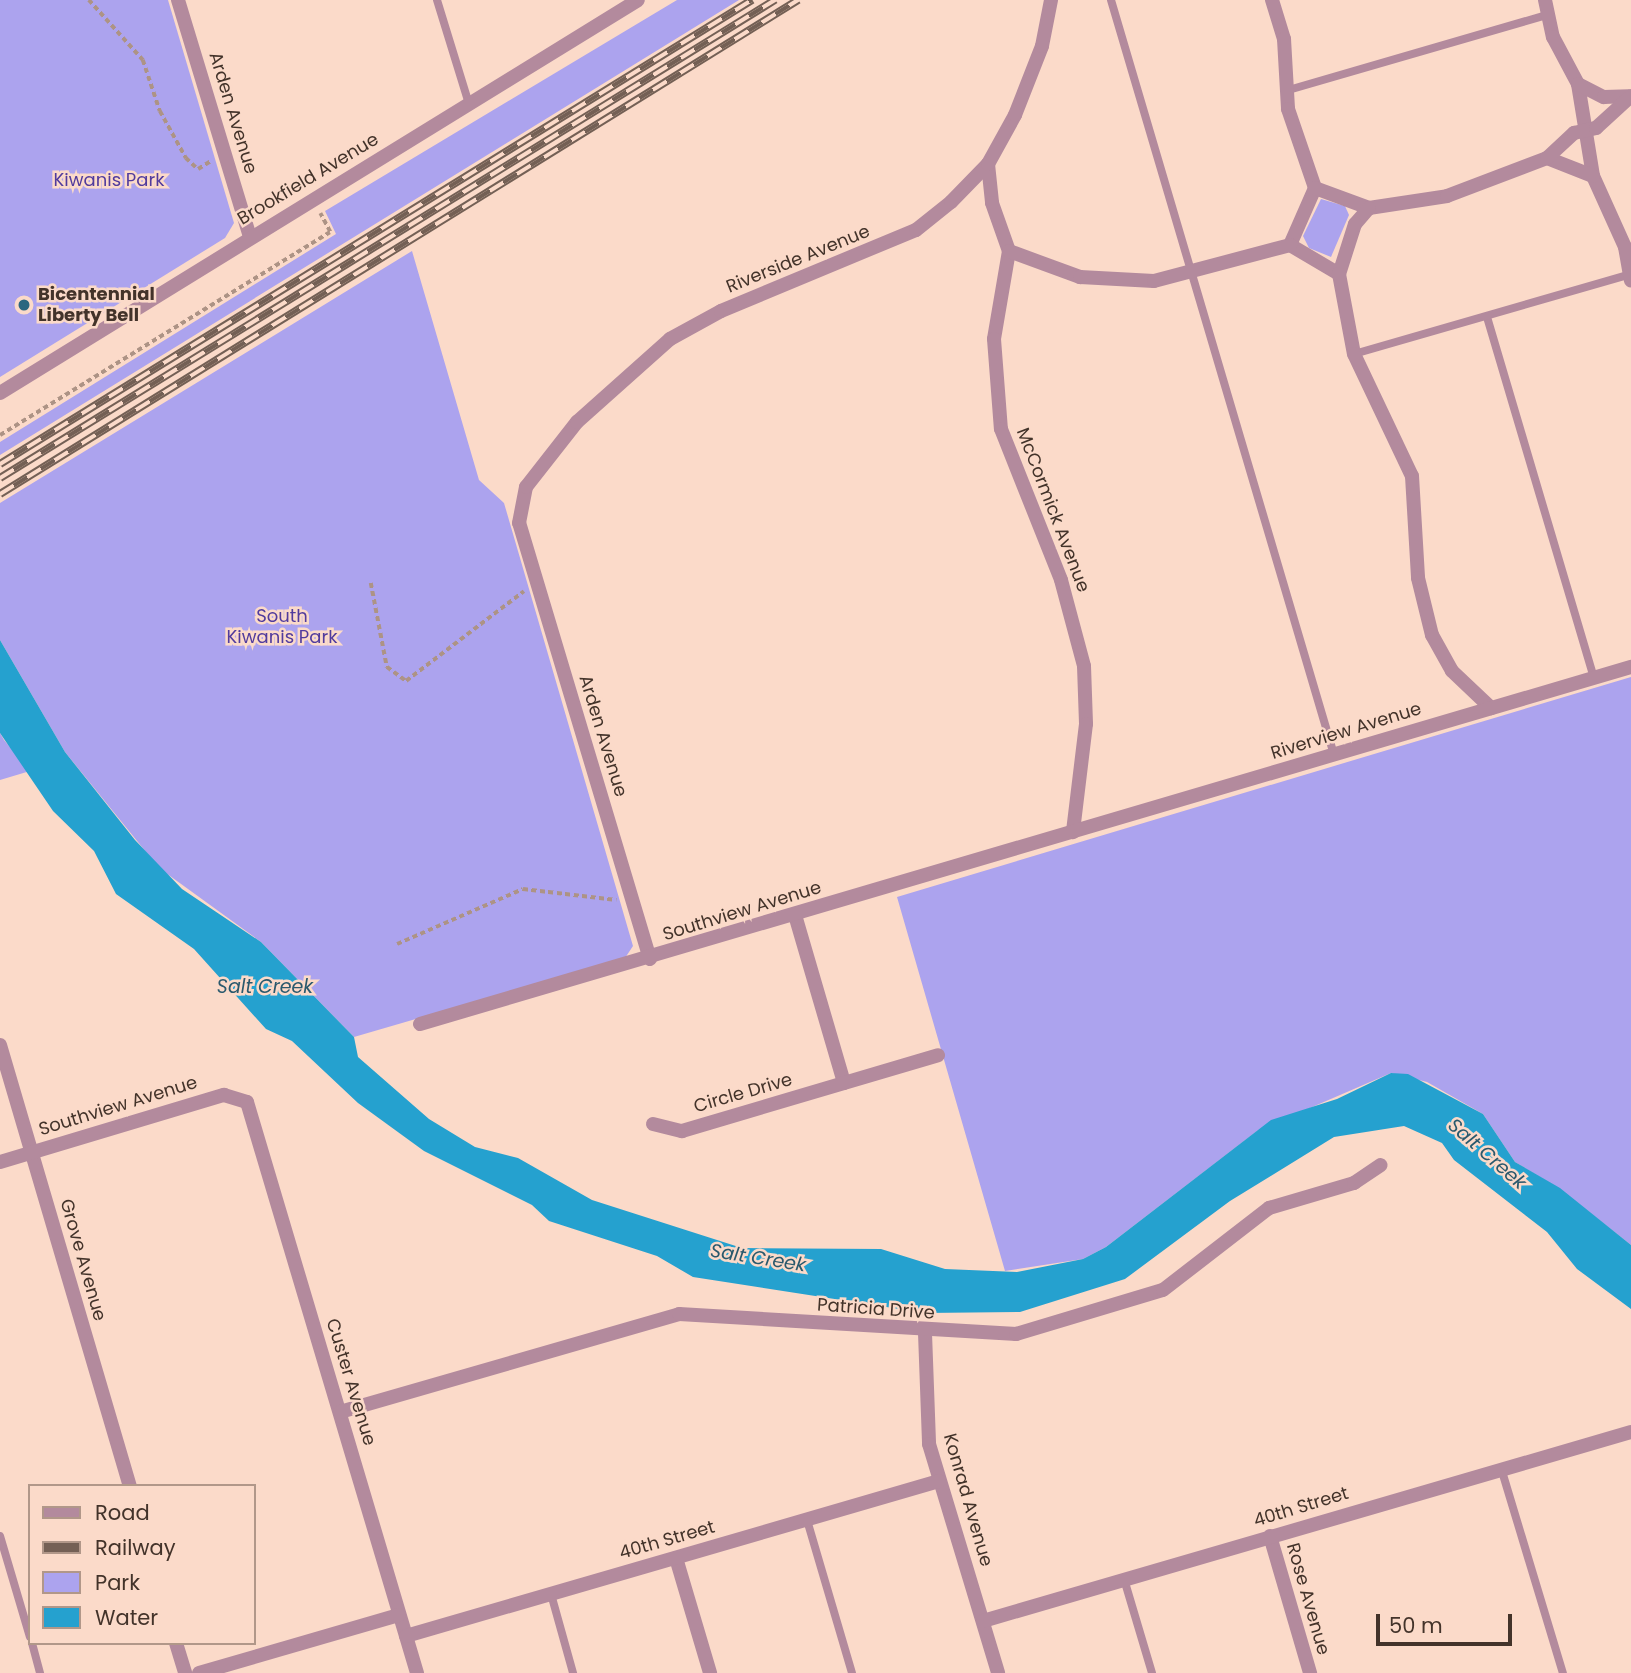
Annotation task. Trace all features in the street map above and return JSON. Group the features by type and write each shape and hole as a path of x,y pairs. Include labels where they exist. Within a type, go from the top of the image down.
{"street":[{"name":"Arden Avenue","path":"178,0 250,237"},
{"name":"Brookfield Avenue","path":"0,393 638,0"},
{"name":"Riverside Avenue","path":"519,523 526,487 547,456 606,394 670,340 720,311 916,230 988,164 1028,86 1051,0"},
{"path":"1272,0 1284,39 1285,90 1315,188 1290,245"},
{"path":"1546,7 1578,84 1593,176 1628,246 1631,280"},
{"path":"1578,84 1604,97 1631,96"},
{"path":"1315,188 1369,208 1447,196 1547,158 1586,130 1597,128 1631,96"},
{"path":"1547,158 1593,176"},
{"name":"McCormick Avenue","path":"988,164 992,203 1009,251 994,339 1001,429 1062,580 1084,666 1086,724 1073,832"},
{"path":"1369,208 1355,224 1339,274 1354,354 1412,476 1418,578 1432,635 1452,671 1491,708"},
{"path":"1009,251 1091,278 1191,274 1290,245 1339,274"},
{"name":"Arden Avenue","path":"519,523 650,959"},
{"name":"Riverview Avenue","path":"1073,832 1631,667"},
{"name":"Southview Avenue","path":"421,1024 650,959 1073,832"},
{"path":"795,915 844,1083"},
{"name":"Grove Avenue","path":"0,1045 129,1484"},
{"name":"Circle Drive","path":"653,1124 682,1131 938,1055"},
{"name":"Southview Avenue","path":"0,1162 224,1095 247,1102"},
{"name":"Custer Avenue","path":"247,1102 417,1673"},
{"name":"Patricia Drive","path":"340,1412 678,1314 925,1333 1016,1334 1163,1290 1269,1208 1354,1183 1381,1165"},
{"name":"Konrad Avenue","path":"925,1333 929,1444 998,1673"},
{"name":"40th Street","path":"983,1620 1501,1467 1631,1432"},
{"name":"40th Street","path":"406,1636 939,1481"},
{"name":"Rose Avenue","path":"1270,1536 1310,1673"},
{"path":"676,1558 710,1673"},
{"path":"199,1673 399,1615"},
{"path":"177,1645 185,1673"}],"lane":[{"path":"437,0 468,104"},
{"path":"1111,0 1334,755"},
{"path":"1285,90 1546,7"},
{"path":"1354,354 1631,274"},
{"path":"1487,317 1594,678"},
{"path":"1501,1467 1563,1673"},
{"path":"807,1520 852,1673"},
{"path":"0,1536 28,1630"},
{"path":"1124,1579 1152,1673"},
{"path":"551,1594 573,1673"},
{"path":"33,1645 40,1673"}],"path":[{"path":"89,0 134,46 186,158 198,169 224,153"},
{"path":"0,435 330,232 312,199"},
{"path":"371,583 387,667 406,681 536,581"},
{"path":"397,944 523,889 611,904 629,890"}],"green space":[{"name":"Kiwanis Park","path":"0,0 168,0 234,223 225,238 0,377"},
{"path":"677,0 739,0 0,455 0,442 336,234 325,211"},
{"path":"1321,199 1345,206 1349,215 1331,257 1309,248 1303,236"},
{"name":"South Kiwanis Park","path":"412,251 479,480 504,503 633,946 625,958 354,1037 261,942 159,868 65,752 0,640 0,503"},
{"path":"1631,677 1631,1245 1560,1189 1515,1162 1483,1114 1427,1082 1391,1073 1257,1131 1106,1247 1083,1259 1005,1271 897,897"},
{"path":"0,733 4,740 30,771 0,780"}],"water":[{"name":"Salt Creek","path":"0,640 65,752 135,840 182,889 261,942 354,1037 358,1057 429,1119 475,1147 518,1158 592,1200 742,1248 881,1249 945,1269 1017,1272 1083,1259 1106,1247 1271,1120 1337,1099 1391,1073 1408,1074 1483,1114 1515,1162 1560,1188 1631,1245 1631,1309 1577,1269 1547,1232 1454,1160 1442,1143 1404,1126 1334,1137 1230,1201 1125,1279 1020,1312 925,1313 693,1277 657,1256 549,1221 532,1205 424,1151 358,1103 292,1041 266,1029 194,949 116,894 94,851 53,811 0,733"}],"railway":[{"path":"0,464 752,0"},
{"path":"0,478 775,0"},
{"path":"0,494 798,0"}],"place":[{"name":"Bicentennial Liberty Bell","path":"24,305"}]}
